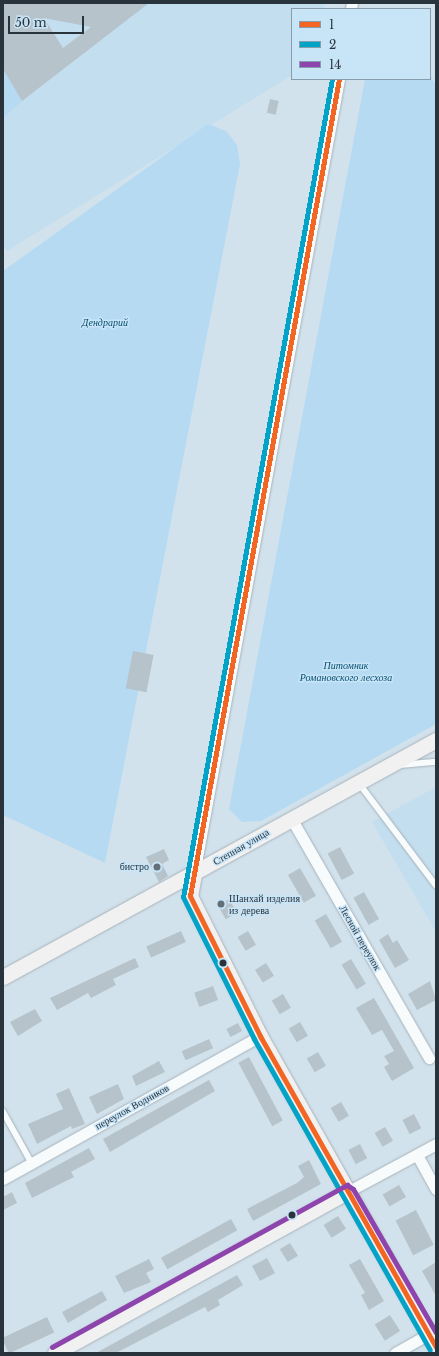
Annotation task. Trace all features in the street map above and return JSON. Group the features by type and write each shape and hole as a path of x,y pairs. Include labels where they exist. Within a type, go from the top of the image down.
{"street":[{"path":"339,80 190,896 260,1036 348,1192 434,1337 395,1353"},
{"name":"Степная улица","path":"3,977 194,874 291,818 436,740"},
{"name":"Лесной переулок","path":"291,818 428,1058"},
{"name":"переулок Водников","path":"3,1179 260,1036"},
{"path":"55,1353 436,1144"},
{"path":"417,1155 436,1189"}],"lane":[{"path":"386,767 436,762"},
{"path":"358,782 436,885"},
{"path":"3,1111 32,1163"}],"shaded area":[{"path":"3,3 325,3 324,8 291,8 291,76 7,251 3,245 3,118 21,101 3,69"},
{"path":"436,787 436,932 372,822"}],"green space":[{"path":"3,69 22,101 3,118"},
{"name":"Питомник Романовского лесхоза","path":"431,76 436,86 436,724 261,821 242,822 229,809 365,80 431,80"},
{"name":"Дендрарий","path":"208,124 226,131 237,145 240,164 105,863 3,815 3,271"}],"building":[{"path":"3,3 149,3 22,101 3,69","holes":["44,18 91,27 63,48"]},
{"path":"270,99 279,101 276,115 267,113"},
{"path":"133,651 154,655 146,692 126,688"},
{"path":"340,847 354,873 342,880 328,854"},
{"name":"бистро","path":"164,849 169,860 162,864 168,876 159,882 146,857"},
{"path":"300,868 316,896 304,903 288,875"},
{"path":"364,892 379,919 369,925 354,898"},
{"path":"229,899 237,913 226,919 218,906"},
{"path":"326,914 342,942 331,948 315,920"},
{"path":"181,931 186,942 151,957 146,946"},
{"path":"248,931 256,945 246,951 238,937"},
{"path":"388,934 393,943 397,940 409,960 395,968 379,940"},
{"path":"135,958 139,967 113,979 116,985 91,998 88,993 57,1010 50,998"},
{"path":"351,959 366,984 357,990 342,965"},
{"path":"266,963 274,976 263,983 255,970"},
{"path":"430,981 436,1000 417,1010 408,994"},
{"path":"213,986 218,1000 199,1007 194,993"},
{"path":"283,994 291,1008 280,1014 272,1000"},
{"path":"374,998 414,1068 392,1081 384,1067 389,1064 384,1056 394,1051 382,1030 372,1035 356,1008"},
{"path":"35,1009 42,1021 18,1036 10,1022"},
{"path":"300,1022 308,1036 297,1042 289,1028"},
{"path":"238,1023 242,1031 231,1037 226,1029"},
{"path":"209,1039 213,1048 186,1060 182,1051"},
{"path":"318,1052 326,1066 315,1072 307,1058"},
{"path":"249,1057 283,1121 272,1126 238,1063"},
{"path":"159,1061 165,1072 136,1086 132,1076"},
{"path":"209,1080 215,1091 110,1152 103,1139"},
{"path":"118,1084 124,1099 97,1114 89,1097"},
{"path":"69,1088 85,1124 72,1129 71,1126 37,1144 28,1124 63,1109 56,1094"},
{"path":"341,1102 349,1116 339,1122 331,1108"},
{"path":"414,1114 421,1128 410,1134 402,1120"},
{"path":"385,1127 393,1141 383,1147 375,1133"},
{"path":"360,1144 367,1158 356,1164 348,1150"},
{"path":"89,1148 95,1159 71,1172 74,1177 32,1198 25,1183"},
{"path":"309,1160 321,1184 253,1221 247,1209 297,1183 304,1177 298,1166"},
{"path":"399,1185 406,1197 390,1207 383,1194"},
{"path":"12,1192 17,1203 3,1210 3,1197"},
{"path":"416,1210 434,1245 413,1255 396,1220"},
{"path":"338,1216 346,1229 332,1238 324,1225"},
{"path":"231,1219 237,1230 167,1269 161,1258"},
{"path":"290,1243 298,1256 288,1262 280,1249"},
{"path":"267,1258 275,1273 260,1281 252,1266"},
{"path":"149,1259 154,1269 146,1273 151,1282 124,1293 115,1276"},
{"path":"360,1259 384,1301 369,1310 361,1295 365,1293 349,1265"},
{"path":"436,1262 436,1296 422,1271"},
{"path":"237,1275 243,1285 218,1300 220,1305 208,1312 205,1307 116,1353 96,1353"},
{"path":"102,1291 107,1300 68,1323 62,1312"},
{"path":"390,1315 400,1331 385,1341 375,1325"},
{"path":"47,1317 54,1332 10,1353 9,1353 3,1341 3,1338"}],"transit line":[{"name":"2","path":"332,80 183,897 254,1039 430,1350"},
{"name":"1","path":"339,80 190,896 260,1036 436,1347"},
{"name":"14","path":"52,1347 347,1185 353,1189 436,1333"}],"place":[{"name":"бистро","path":"157,867"},
{"name":"Шанхай изделия из дерева","path":"221,904"}]}
